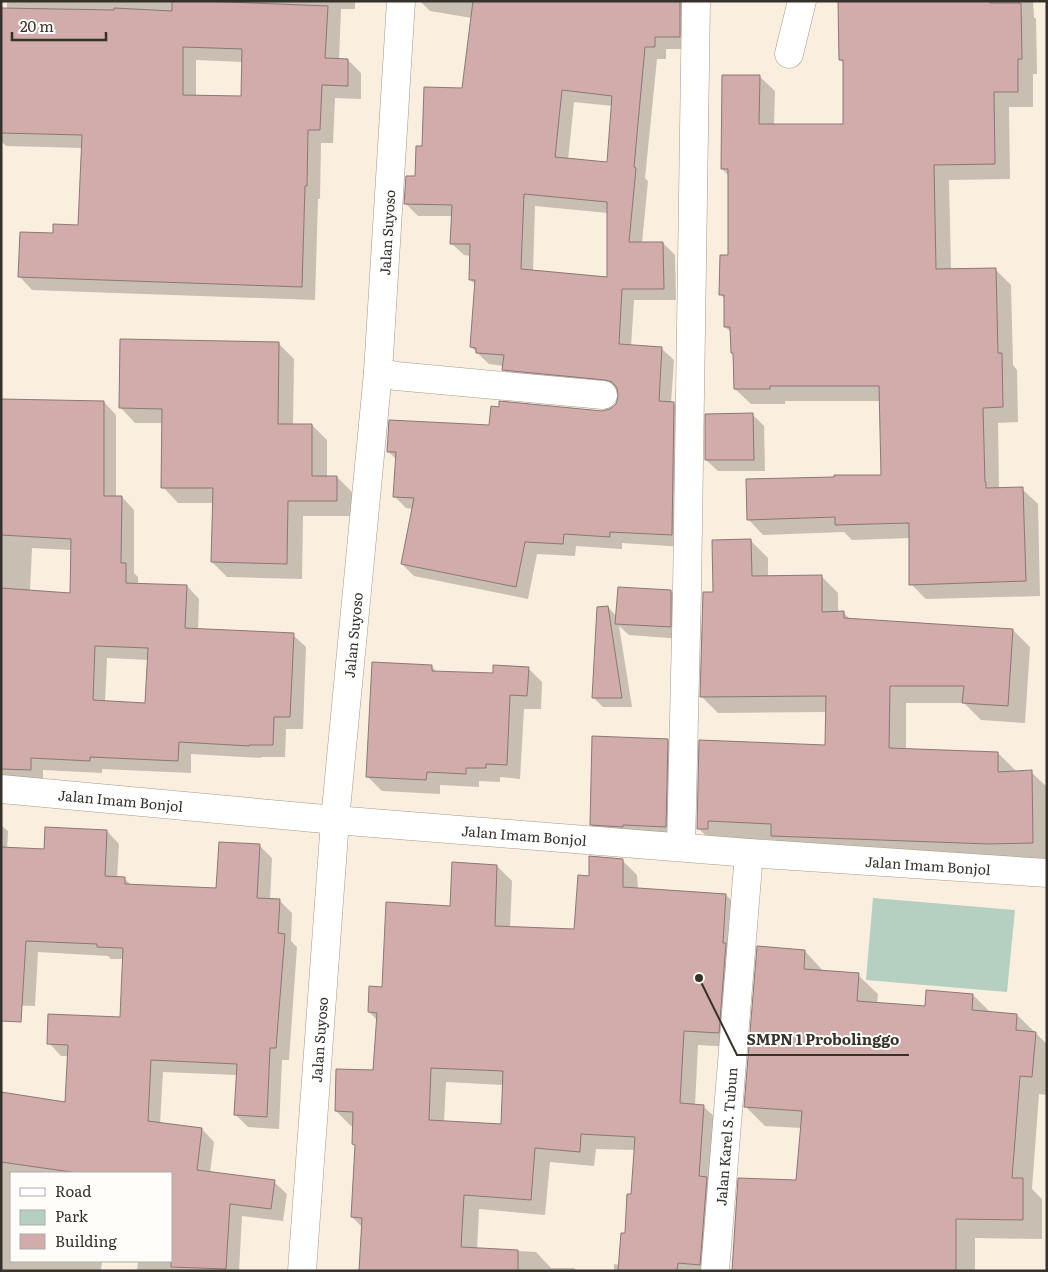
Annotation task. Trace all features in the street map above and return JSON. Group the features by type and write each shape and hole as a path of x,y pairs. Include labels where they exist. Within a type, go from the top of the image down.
{"street":[{"name":"Jalan Suyoso","path":"302,1271 334,820 378,372 402,1"},
{"path":"681,847 696,1"},
{"path":"789,54 802,1"},
{"path":"378,372 396,376 603,396"},
{"name":"Jalan Imam Bonjol","path":"1,789 334,820 749,853 1047,873"},
{"name":"Jalan Karel S. Tubun","path":"716,1271 749,853"}],"green space":[{"path":"873,898 1015,910 1007,992 866,980"}],"building":[{"path":"172,1 328,6 325,58 348,59 348,86 322,85 320,130 308,130 302,287 18,277 20,232 53,233 53,224 78,225 82,135 1,133 1,8 114,10 114,8 172,11","holes":["183,47 242,49 241,96 183,95"]},
{"path":"473,1 680,1 680,37 655,37 655,47 645,47 629,242 663,242 664,289 622,289 619,344 662,347 659,401 674,402 672,535 610,532 610,537 564,534 563,544 525,542 516,587 401,564 414,498 393,497 396,452 387,452 389,420 489,425 491,406 499,407 499,401 602,411 610,409 616,404 618,397 617,388 612,382 502,370 504,355 476,353 476,348 470,347 475,280 469,280 470,244 450,244 452,205 404,204 406,176 415,176 416,146 422,146 424,87 462,88","holes":["562,90 612,96 607,162 555,157","524,194 607,202 607,277 521,269"]},
{"path":"838,1 990,1 990,3 1021,3 1022,59 1018,59 1018,92 994,92 995,164 934,165 936,269 996,268 998,353 1002,353 1003,407 983,408 985,482 986,488 1023,487 1026,581 909,585 909,523 835,525 835,517 747,520 746,479 881,475 879,386 770,386 770,389 734,389 730,327 724,327 724,295 719,295 720,255 728,255 728,169 721,169 722,75 760,75 759,124 843,124 843,60 839,60"},
{"path":"120,339 279,342 278,424 312,424 312,476 337,476 337,501 288,501 287,564 211,562 213,488 161,488 162,409 119,408"},
{"path":"1,399 104,401 104,496 122,496 121,563 126,563 126,583 187,585 185,628 294,633 290,717 274,717 273,745 249,746 179,742 178,761 90,757 90,761 31,758 31,770 1,769 1,588 70,593 71,539 1,535","holes":["95,646 148,648 145,703 93,700"]},
{"path":"753,413 754,460 705,460 705,414"},
{"path":"751,539 752,576 822,575 822,612 844,611 844,618 1013,629 1008,706 962,703 964,686 890,686 889,748 998,752 998,772 1032,770 1033,843 989,844 771,836 771,824 708,821 708,829 697,829 699,740 825,745 826,696 700,697 703,592 713,592 712,540"},
{"path":"618,587 671,590 671,627 615,624"},
{"path":"608,606 622,698 592,698 597,607"},
{"path":"372,662 432,665 432,671 493,673 493,665 529,667 527,696 510,695 507,765 486,764 486,768 466,768 466,774 427,772 426,780 366,777"},
{"path":"592,736 668,739 666,827 590,825"},
{"path":"45,827 107,830 105,876 125,877 125,884 216,888 219,842 260,844 257,898 280,899 278,933 285,934 276,1048 270,1048 267,1117 234,1115 237,1064 151,1060 148,1121 202,1128 197,1170 275,1180 271,1209 230,1204 226,1269 171,1267 172,1172 71,1172 1,1162 1,1092 65,1102 68,1045 47,1044 48,1014 120,1017 123,948 97,947 97,944 26,941 21,1022 1,1021 1,847 44,849"},
{"path":"589,856 623,859 623,887 726,894 723,943 726,943 719,1033 684,1031 680,1103 704,1105 699,1176 707,1177 700,1265 678,1263 677,1271 618,1271 621,1233 625,1233 627,1194 631,1194 635,1137 581,1134 580,1152 535,1148 531,1200 464,1195 461,1247 518,1250 518,1271 359,1271 362,1218 351,1217 355,1145 352,1144 353,1112 335,1111 336,1069 373,1070 377,1013 368,1012 369,986 382,987 386,902 450,906 452,862 497,865 495,926 574,929 578,875 589,876","holes":["431,1068 503,1071 501,1124 429,1120"]},
{"path":"757,946 805,950 804,969 859,973 857,1001 925,1006 926,990 973,994 972,1010 1017,1014 1016,1030 1036,1032 1032,1077 1020,1076 1012,1178 1023,1178 1023,1220 956,1219 956,1271 732,1271 738,1178 796,1180 802,1111 744,1107"}],"place":[{"name":"SMPN 1 Probolinggo","path":"699,978"}]}
